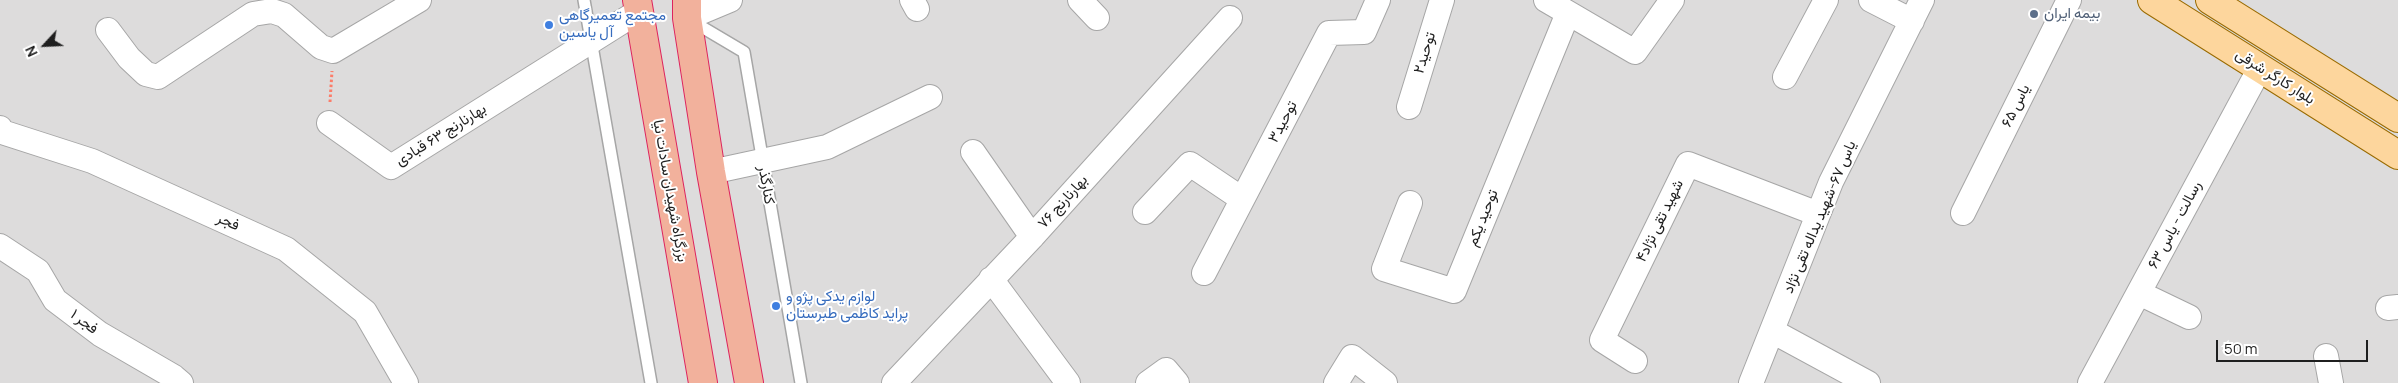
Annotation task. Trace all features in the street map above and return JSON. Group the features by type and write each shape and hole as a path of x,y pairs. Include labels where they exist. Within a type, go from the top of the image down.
{"highway":[{"name":"بزرگراه شهیدان سادات نیا","path":"638,6 703,383"},
{"path":"686,6 711,172 748,383"}],"main road":[{"name":"بلوار کارگر شرقی","path":"2152,0 2398,155"},
{"name":"بلوار کارگر شرقی","path":"2210,0 2398,118"}],"street":[{"path":"108,30 129,58 146,74 158,76 253,14 272,11 284,15 321,47 333,51 394,6 419,0"},
{"path":"686,6 730,0"},
{"path":"1080,0 1096,18"},
{"name":"توحید۳","path":"1204,273 1329,33 1364,32 1378,0"},
{"name":"توحید۲","path":"1409,106 1442,0"},
{"path":"1546,0 1636,52 1672,0"},
{"path":"1785,77 1826,0"},
{"path":"1870,0 1917,10"},
{"name":"یاس ۶۵","path":"1963,213 2069,0"},
{"path":"592,40 638,6"},
{"name":"یاس ۶۷-شهید یداله تقی نژاد","path":"1751,383 1831,182 1917,10"},
{"name":"توحید یکم","path":"1410,203 1384,269 1454,291 1568,13"},
{"name":"بهارنارنج ۷۶","path":"894,383 1032,237 1230,18"},
{"name":"بهارنارنج ۶۳ قبادی","path":"329,123 390,167 592,40"},
{"name":"رسالت - یاس ۶۳","path":"2090,383 2260,68"},
{"path":"711,172 827,146 930,98"},
{"name":"فجر","path":"0,128 2,132 92,161 286,249 365,312 406,383"},
{"path":"973,152 1032,237"},
{"path":"1145,212 1190,164 1242,199"},
{"name":"شهید تقی نژاد۴","path":"1636,361 1602,340 1688,164 1818,214"},
{"name":"فجر ۱","path":"0,246 38,271 55,300 100,334 174,377 181,383"},
{"path":"991,279 1068,383"},
{"path":"2139,293 2189,317"},
{"path":"1772,331 1868,383"},
{"path":"2326,356 2331,383"},
{"path":"1336,383 1352,357 1385,383"},
{"path":"1148,383 1166,370 1177,383"}],"lane":[{"path":"584,0 651,383"},
{"name":"کنارگذر","path":"686,6 744,52 801,383"}],"path":[{"path":"329,123 333,51"}],"shaded area":[{"path":"0,0 2398,0 2398,383 0,383"}],"place":[{"name":"بیمه ایران","path":"2034,14"},
{"name":"مجتمع تعمیرگاهی آل یاسین","path":"549,25"},
{"name":"لوازم یدکی پژو و پراید کاظمی طبرستان","path":"776,306"}]}
